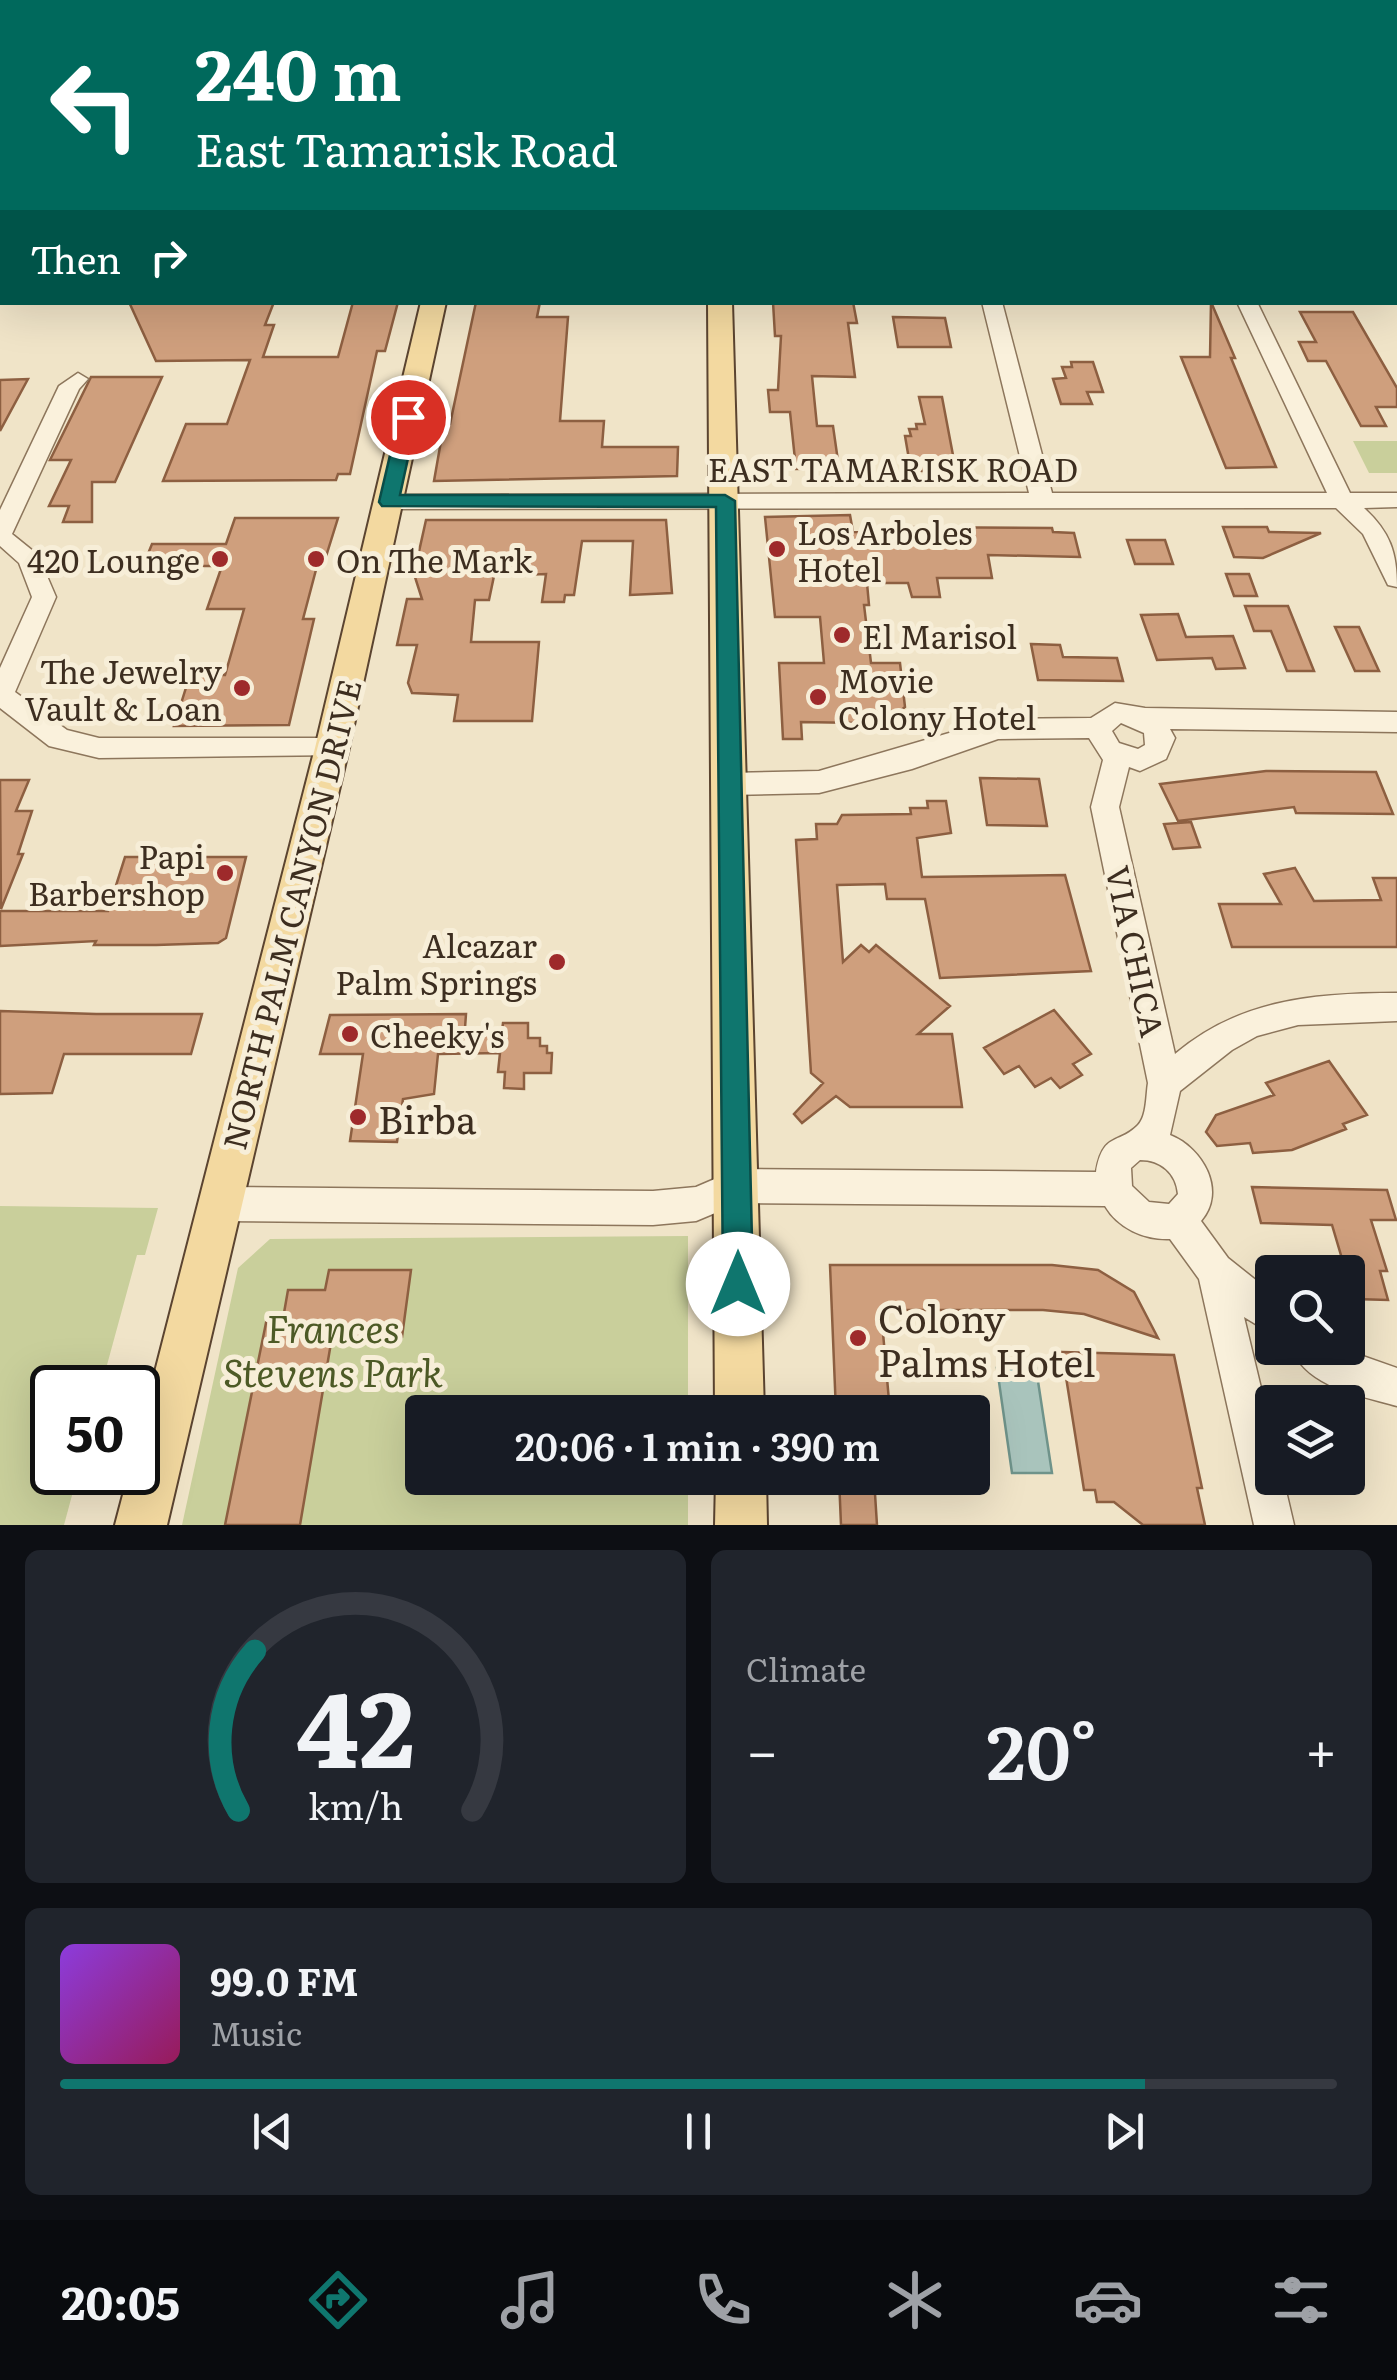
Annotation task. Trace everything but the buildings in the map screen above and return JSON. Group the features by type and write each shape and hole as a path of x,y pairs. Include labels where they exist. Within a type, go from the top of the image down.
{"main road":[{"name":"NORTH PALM CANYON DRIVE","path":"141,1525 332,748 433,305"},
{"path":"720,305 740,1395"},
{"path":"741,1495 741,1525"}],"street":[{"path":"993,305 1042,500"},
{"path":"1248,305 1342,500 1373,530 1397,578"},
{"path":"78,379 70,386 0,537 12,540 33,563 44,597 0,695 60,739 99,748 332,748"},
{"name":"EAST TAMARISK ROAD","path":"389,502 1397,500"},
{"path":"730,784 819,782 912,758 997,728 1098,728 1115,713 1144,718 1397,722"},
{"path":"1098,728 1102,744 1118,756 1140,760 1156,752 1161,738 1144,718"},
{"name":"VIA CHICA","path":"1114,1188 1115,1159 1133,1144 1146,1143 1158,1124 1166,1083 1105,807 1118,756"},
{"path":"1166,1083 1206,1046 1255,1020 1294,1010 1397,1007"},
{"path":"219,1204 654,1208 696,1204 738,1186 1114,1188 1137,1216 1166,1224 1178,1220 1195,1202 1192,1175 1173,1152 1146,1143"},
{"path":"1178,1220 1215,1271 1255,1303"},
{"path":"1215,1271 1274,1525"},
{"path":"1340,1365 1397,1387"}],"green space":[{"path":"1353,441 1397,441 1397,473 1369,473"},
{"path":"0,1206 158,1208 145,1255 137,1255 107,1365 30,1365 30,1495 72,1495 64,1525 0,1525"},
{"name":"Frances Stevens Park","path":"688,1236 688,1395 405,1395 405,1495 688,1495 688,1525 182,1525 238,1268 270,1239"}],"water":[{"path":"997,1368 1036,1368 1052,1473 1012,1473"}],"place":[{"name":"Los Arboles Hotel","path":"777,549"},
{"name":"420 Lounge","path":"220,559"},
{"name":"On The Mark","path":"316,559"},
{"name":"El Marisol","path":"842,635"},
{"name":"The Jewelry Vault & Loan","path":"242,688"},
{"name":"Movie Colony Hotel","path":"818,697"},
{"name":"Papi Barbershop","path":"225,873"},
{"name":"Alcazar Palm Springs","path":"557,962"},
{"name":"Cheeky's","path":"350,1034"},
{"name":"Birba","path":"358,1117"},
{"name":"Colony Palms Hotel","path":"858,1338"}],"route":[{"path":"408,417 389,502 725,501 738,1284"}]}
